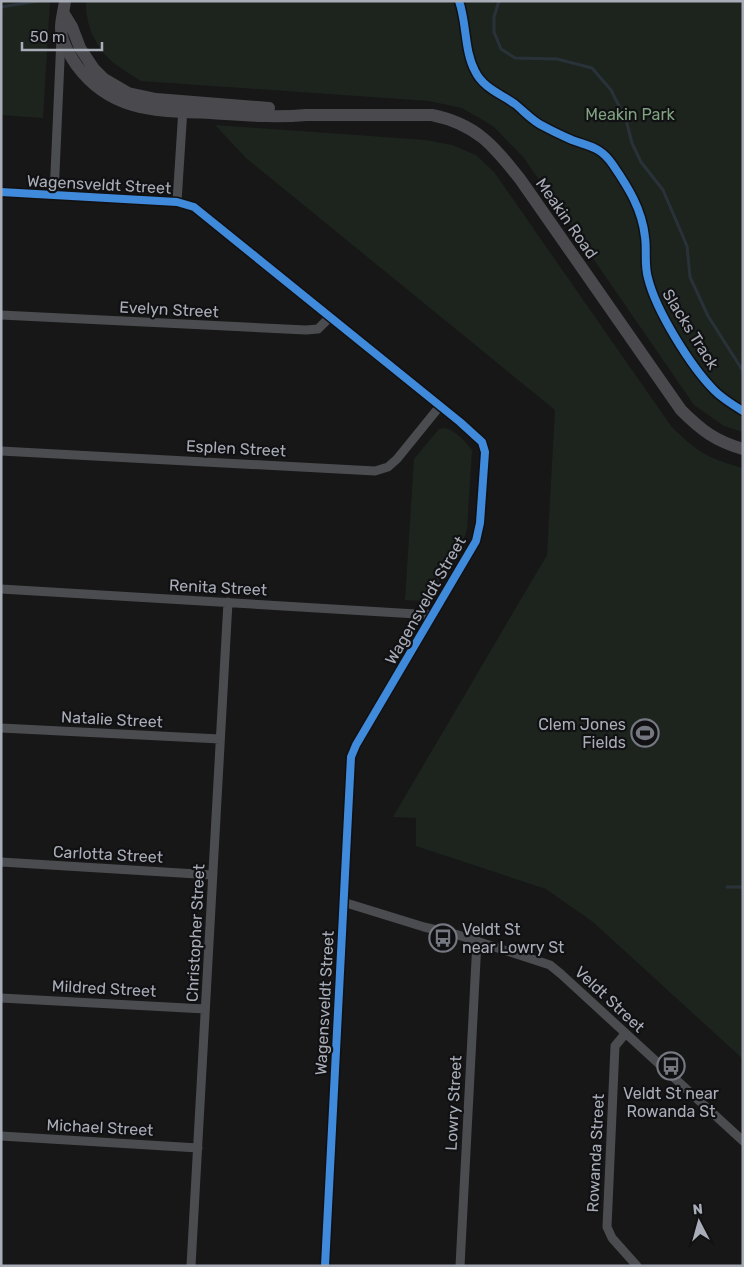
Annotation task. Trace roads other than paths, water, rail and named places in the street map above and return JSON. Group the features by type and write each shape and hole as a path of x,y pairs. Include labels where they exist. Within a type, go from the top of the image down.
{"street":[{"name":"Meakin Road","path":"64,7 61,29 68,50 77,65 89,81 109,96 134,107 183,106 286,116 306,114 432,115 452,120 478,134 494,147 520,179 681,410 699,428 720,441 743,449"},
{"name":"Meakin Road","path":"64,7 80,48 104,80 136,95 156,98 183,106"},
{"path":"54,195 61,29"},
{"path":"177,202 183,106"},
{"name":"Wagensveldt Street","path":"1,192 177,202 200,210 482,442 485,452 479,532 476,541 356,745 351,757 325,1266"},
{"name":"Evelyn Street","path":"1,315 306,330 318,329 330,317"},
{"name":"Esplen Street","path":"1,451 376,471 388,467 397,459 440,406"},
{"name":"Renita Street","path":"1,589 433,614"},
{"name":"Christopher Street","path":"191,1266 228,602"},
{"name":"Natalie Street","path":"1,728 220,740"},
{"name":"Carlotta Street","path":"1,862 213,875"},
{"name":"Veldt Street","path":"343,902 477,941 538,960 550,966 743,1141"},
{"name":"Lowry Street","path":"460,1266 477,941"},
{"name":"Mildred Street","path":"1,998 205,1009"},
{"name":"Rowanda Street","path":"625,1034 615,1046 607,1227 612,1238 637,1266"},
{"name":"Michael Street","path":"1,1136 198,1148"}],"waterway":[{"path":"1,7 38,1"},
{"path":"499,1 494,17 494,32 501,49 515,58 557,59 592,68 611,90 626,120 632,143 641,162 663,190 687,246 690,277 708,316 743,371"},
{"path":"727,887 743,887"}],"place":[{"name":"Clem Jones Fields","path":"645,733"},
{"name":"Veldt St near Lowry St","path":"443,938"},
{"name":"Veldt St near Rowanda St","path":"671,1066"}],"park label":[{"name":"Meakin Park","path":"630,114"}]}
